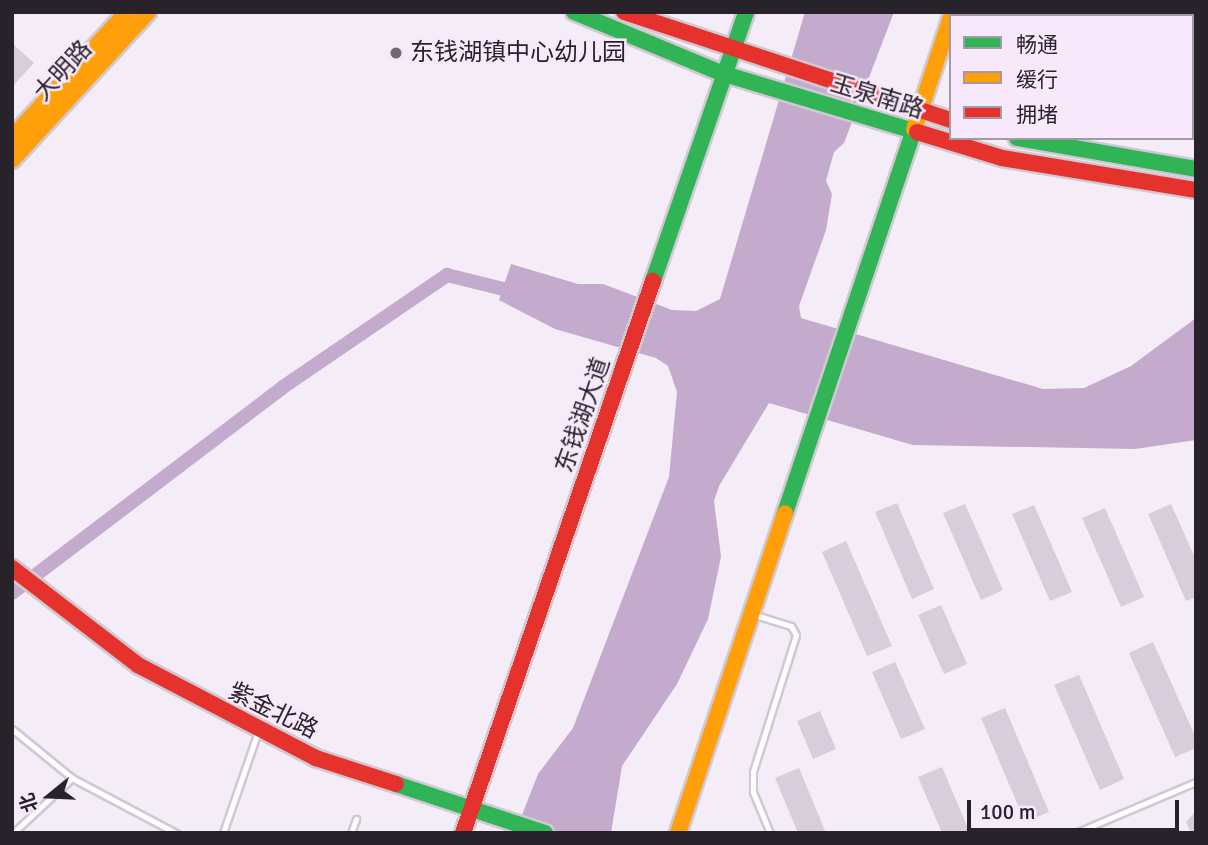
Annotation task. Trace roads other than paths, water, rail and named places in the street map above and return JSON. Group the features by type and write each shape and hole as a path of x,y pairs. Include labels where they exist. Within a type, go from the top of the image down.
{"street":[{"name":"大明路","path":"12,138 127,12"},
{"name":"大明路","path":"12,160 148,12"},
{"name":"玉泉南路","path":"574,12 724,74 1002,158 1196,190"},
{"name":"玉泉南路","path":"624,12 732,52 949,119"},
{"name":"东钱湖大道","path":"463,833 630,349 654,287 746,12"},
{"path":"678,833 814,415 949,21"},
{"path":"1029,140 1196,169"},
{"name":"紫金北路","path":"12,568 49,600 138,665 258,731 316,758 545,833"}],"lane":[{"path":"750,613 791,626 796,635 753,771 753,792 770,833"},
{"path":"12,729 72,778 176,833"},
{"path":"223,833 258,731"},
{"path":"13,833 72,778"},
{"path":"1075,833 1196,782"},
{"path":"351,833 356,819"}],"waterway":[{"path":"12,593 283,387 447,275 520,293"}],"place":[{"name":"东钱湖镇中心幼儿园","path":"396,53"}]}
